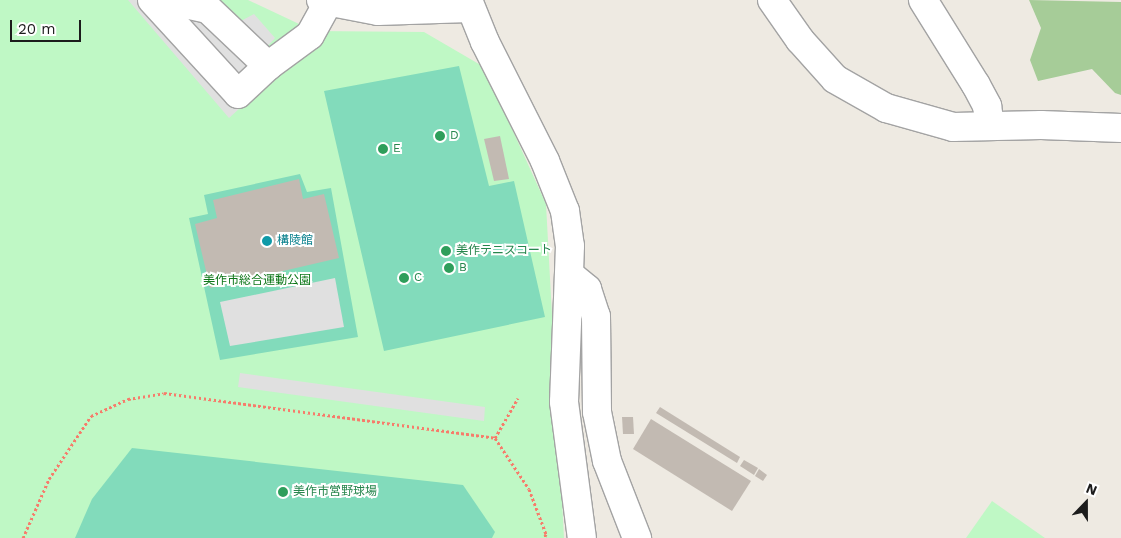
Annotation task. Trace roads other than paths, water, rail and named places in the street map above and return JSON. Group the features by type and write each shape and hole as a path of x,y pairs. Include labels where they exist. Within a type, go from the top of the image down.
{"street":[{"path":"152,0 238,94 268,66 310,35 324,1 378,11 469,4 546,161 565,211 570,275 564,402 582,538"},
{"path":"167,0 208,9 268,66"},
{"path":"772,0 800,40 836,78 886,108 952,127 1121,128"},
{"path":"923,0 976,85 987,106 990,126"},
{"path":"570,275 587,290 596,316 597,412 607,461 636,538"}],"place":[{"name":"D","path":"440,136"},
{"name":"E","path":"383,149"},
{"name":"構陵館","path":"267,241"},
{"name":"美作テニスコート","path":"446,251"},
{"name":"B","path":"449,268"},
{"name":"C","path":"404,278"},
{"name":"美作市営野球場","path":"283,492"}],"park label":[{"name":"美作市総合運動公園","path":"257,281"}]}
